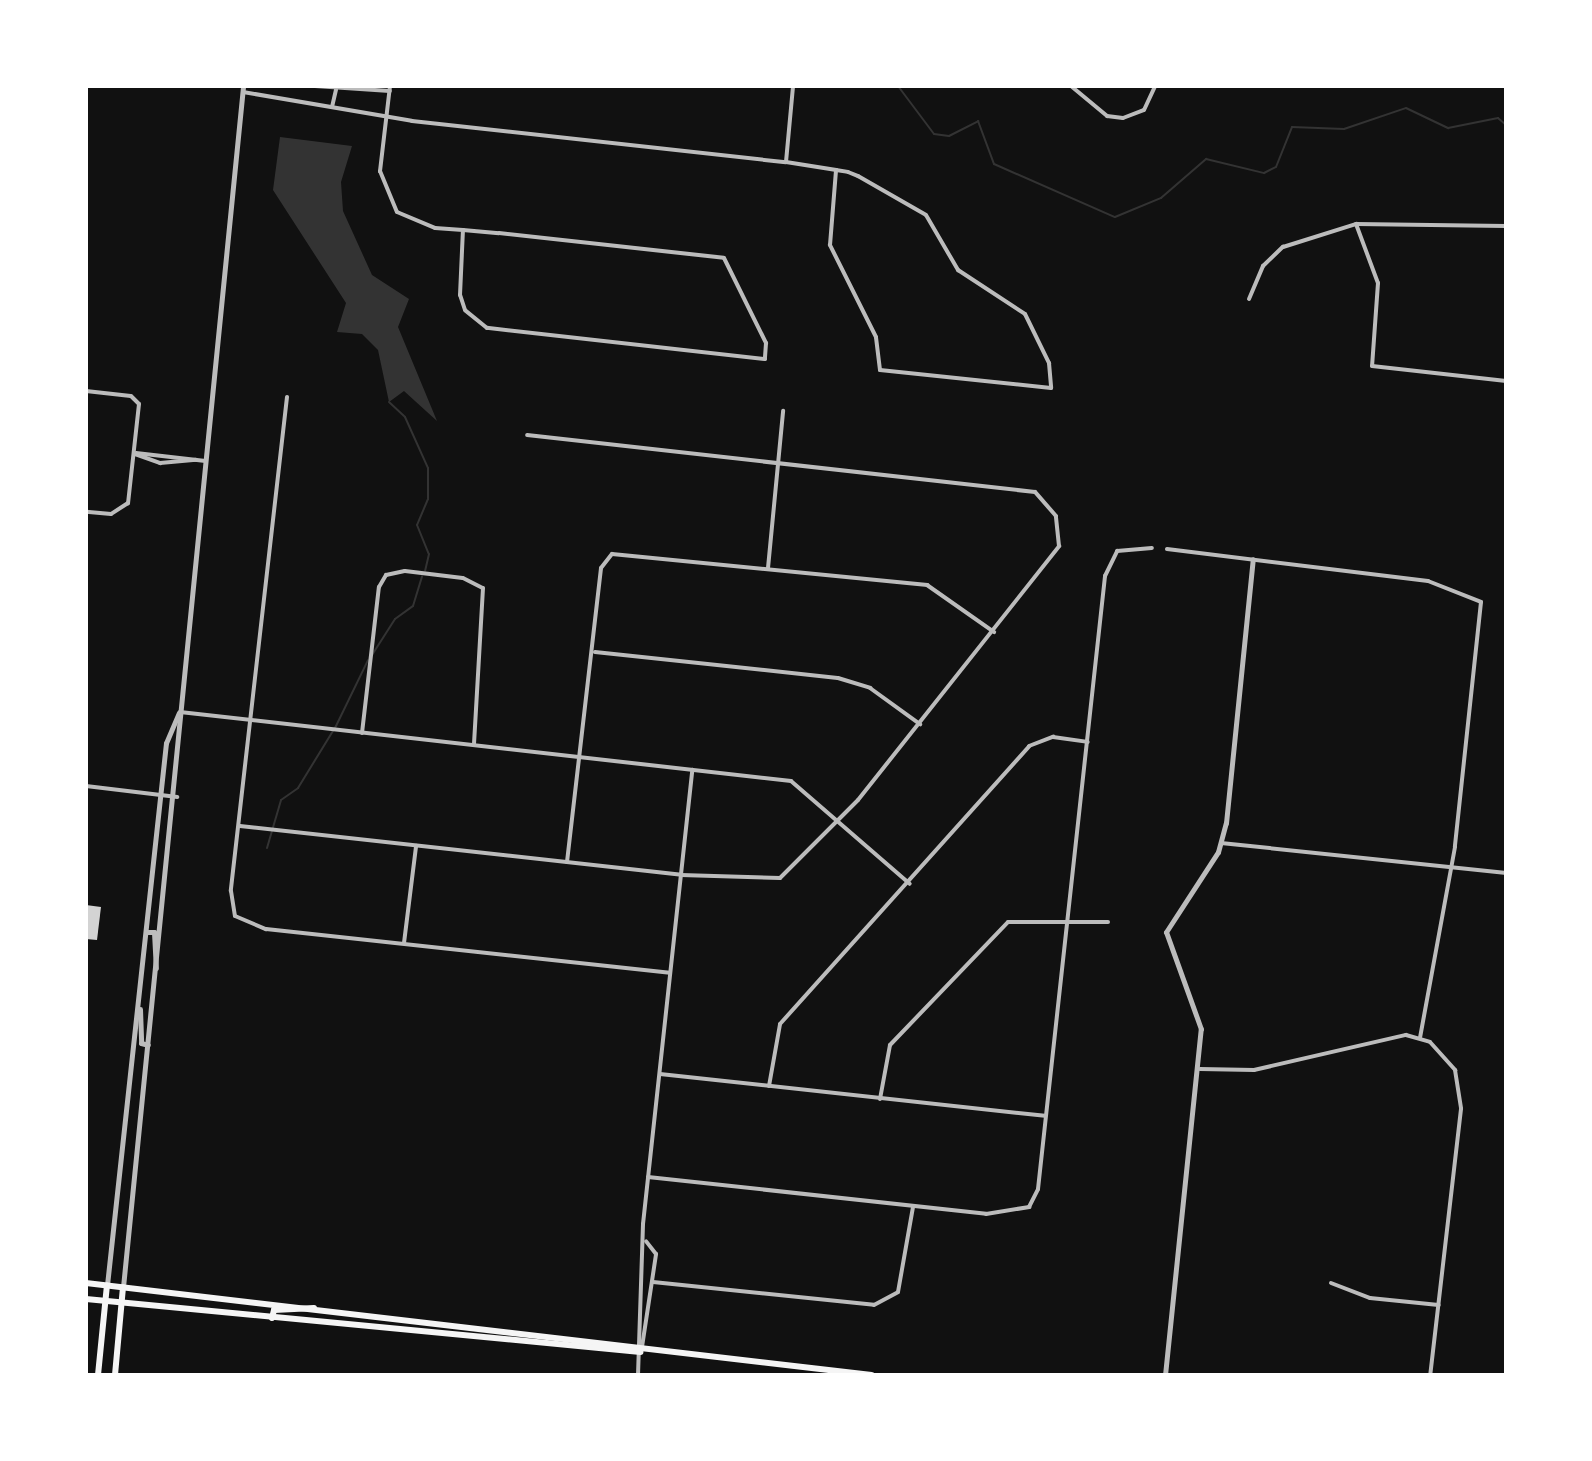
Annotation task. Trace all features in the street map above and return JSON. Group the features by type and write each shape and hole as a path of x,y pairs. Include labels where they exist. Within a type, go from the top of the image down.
{"main road":[{"path":"86,1283 325,1307 625,1343 640,1352"},
{"path":"98,1375 107,1285"},
{"path":"115,1375 123,1287"},
{"path":"86,1299 872,1375"},
{"path":"272,1318 274,1310 325,1307"}],"street":[{"path":"315,86 336,89 390,88 380,171 397,212 411,222 724,258 766,343 765,359 487,328 465,310 460,295 463,230"},
{"path":"786,162 793,86"},
{"path":"1071,86 1107,116 1123,118 1144,110 1155,86"},
{"path":"123,1287 177,797 180,712 243,89 387,116 836,170 926,215 958,270 1025,314 1049,363 1051,388 880,370 876,337 830,245 836,170"},
{"path":"332,108 336,89"},
{"path":"1356,224 1378,283 1372,366 1506,381"},
{"path":"1249,299 1263,266 1283,247 1356,224 1506,226"},
{"path":"86,391 131,396 139,404 135,454 125,510 86,512"},
{"path":"287,397 250,721 235,916 266,929 670,973"},
{"path":"768,568 783,411"},
{"path":"240,826 768,882 789,871 920,724 1059,546 1056,516 1035,492 527,435"},
{"path":"135,454 160,451 206,461"},
{"path":"160,451 160,463"},
{"path":"135,454 160,463 196,460"},
{"path":"648,1177 1007,1215 1029,1207 1038,1189 1108,561 1125,547 1152,548"},
{"path":"1167,549 1428,581 1481,602 1450,867 1420,1037"},
{"path":"567,862 584,758 601,568 612,554 927,585 994,632"},
{"path":"1165,1375 1200,1069 1198,1009 1166,932 1221,843 1253,559"},
{"path":"362,733 376,602 386,575 477,581 487,616 474,746"},
{"path":"595,652 838,678 870,688 920,724"},
{"path":"180,712 791,781 910,884"},
{"path":"107,1285 166,743 180,712"},
{"path":"769,1086 780,1024 910,884 1029,746 1053,737 1088,742"},
{"path":"640,1352 635,1332 648,1177 692,770"},
{"path":"86,786 177,797"},
{"path":"1221,843 1506,873"},
{"path":"404,944 416,846"},
{"path":"880,1099 890,1045 1008,922 1067,918 1108,922"},
{"path":"147,932 154,932 158,973"},
{"path":"139,1000 141,1043 148,1045"},
{"path":"1200,1069 1254,1070 1386,1037 1420,1037 1445,1057 1460,1085 1430,1375"},
{"path":"660,1074 1045,1116"},
{"path":"653,1282 874,1305 898,1292 913,1207"},
{"path":"638,1375 656,1254 644,1239"},
{"path":"1331,1283 1370,1298 1439,1305"}],"shaded area":[{"path":"280,137 352,146 341,182 343,211 372,275 409,299 398,327 437,421 404,391 389,402 378,350 362,334 337,332 346,303 273,190"}],"building":[{"path":"86,905 101,907 97,940 86,939"}],"waterway":[{"path":"898,86 934,134 949,136 978,121 994,164 1115,217 1161,198 1206,159 1264,173 1276,167 1292,127 1344,129 1406,108 1448,128 1498,118 1506,125"},
{"path":"389,402 405,417 428,468 428,499 417,525 429,554 425,571"},
{"path":"372,655 395,619 413,606 422,576"},
{"path":"267,848 281,800 298,788 336,726 368,660"}]}
